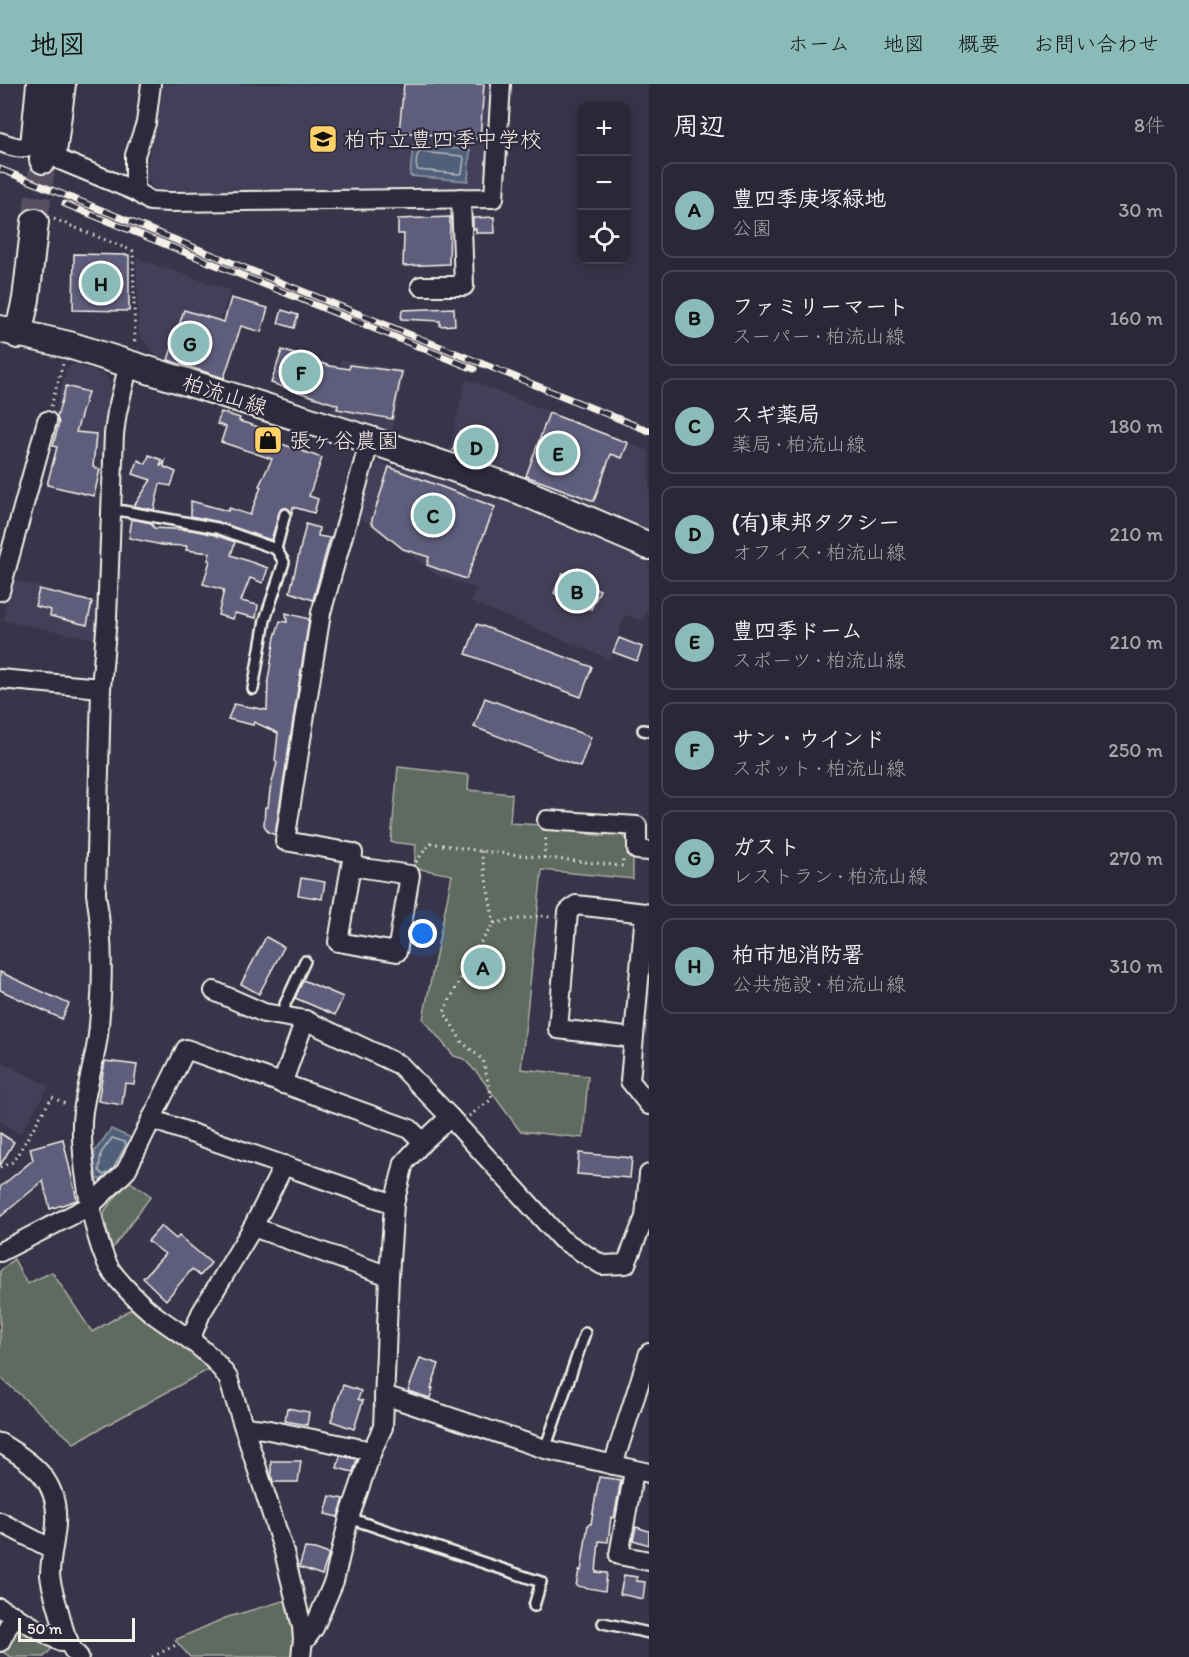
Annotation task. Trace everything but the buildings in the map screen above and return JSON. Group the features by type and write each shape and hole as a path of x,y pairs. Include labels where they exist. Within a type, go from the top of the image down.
{"main road":[{"path":"43,160 52,84"},
{"path":"9,332 26,299 43,220"},
{"name":"柏流山線","path":"9,332 69,345 370,440 520,491 649,546"}],"street":[{"path":"0,142 25,148 30,145 36,84"},
{"path":"66,84 57,153 60,160 135,191 150,201 171,202 494,198 501,84"},
{"path":"135,191 135,155 146,123 151,84"},
{"path":"421,286 464,286 461,198"},
{"path":"129,364 114,434 112,512 101,688 96,894 100,918 103,985 98,1038 83,1113 84,1156 90,1206 109,1268 136,1300 190,1338 221,1367 228,1378 285,1552 303,1639 301,1657"},
{"path":"0,591 47,421"},
{"path":"351,866 410,875 396,952 338,942 353,853 285,841 321,613 370,440"},
{"path":"0,679 101,688"},
{"path":"547,820 638,826 637,850 649,851"},
{"path":"633,1038 558,1029 568,912 576,905 645,913 644,962 633,1038 630,1081 649,1106"},
{"path":"214,991 264,1013 305,1020 400,1065 561,1239 602,1265 626,1264 645,1217 649,1174"},
{"path":"282,1084 305,1020"},
{"path":"0,1252 90,1206 126,1171 186,1049 410,1129 423,1142"},
{"path":"151,1119 394,1204"},
{"path":"303,1639 306,1639 314,1628 334,1581 349,1518 372,1451 383,1427 394,1204 404,1163 423,1142 454,1121"},
{"path":"190,1338 201,1313 253,1227 284,1165"},
{"path":"253,1227 389,1276"},
{"path":"613,1465 649,1353"},
{"path":"384,1395 545,1449 642,1472 619,1555 649,1561"},
{"path":"245,1427 264,1428 372,1451"},
{"path":"0,1443 32,1464 46,1479 56,1510 50,1577 68,1640 79,1657"},
{"path":"0,1522 52,1549"},
{"path":"0,1642 7,1612 61,1642 68,1640"}],"lane":[{"path":"112,512 123,511 217,528 276,549 284,562 265,620 253,689"},
{"path":"276,549 285,514"},
{"path":"285,1017 285,1004 305,960"},
{"path":"545,1449 585,1333"},
{"path":"349,1518 541,1582 534,1606"},
{"path":"603,1623 649,1633"}],"path":[{"path":"43,220 133,251 135,345 129,364"},
{"path":"47,421 64,359"},
{"path":"544,858 547,820"},
{"path":"405,875 430,843 481,851 623,866 624,856"},
{"path":"454,1121 492,1099 483,1060 462,1042 444,1012 472,955 494,923 481,851"},
{"path":"494,923 537,916"},
{"path":"0,1167 13,1162 52,1097 83,1113"},
{"path":"152,1657 178,1644"}],"shaded area":[{"name":"柏市立豊四季中学校","path":"162,84 497,84 490,195 154,189 145,177 161,101"},
{"path":"136,258 230,290 203,377 161,361 139,335"},
{"path":"341,359 405,371 392,431 332,414"},
{"path":"73,364 104,374 110,381 107,457 79,455 81,432 51,429 66,369"},
{"path":"466,379 649,451 649,533 521,478 449,451"},
{"path":"378,462 452,482 504,501 649,562 649,608 643,621 625,615 610,659 471,602 475,588 437,575 355,514"},
{"path":"10,579 97,602 95,639 4,621"},
{"path":"0,1061 49,1086 20,1134 0,1122"}],"green space":[{"path":"398,767 469,775 468,790 512,794 510,823 586,828 588,834 604,836 608,831 619,831 633,846 633,879 542,870 521,1069 588,1076 583,1138 520,1131 479,1075 464,1059 454,1056 423,1019 452,875 414,868 416,845 391,842"},
{"path":"129,1181 151,1196 112,1249 104,1217 105,1210"},
{"path":"14,1259 27,1284 52,1272 92,1332 133,1308 190,1347 211,1368 74,1443 0,1377 0,1271"},
{"path":"290,1599 292,1657 190,1657 175,1640 225,1618"},
{"path":"24,1625 56,1644 44,1657 11,1657 1,1651 12,1628"}],"water":[{"path":"413,145 470,150 468,181 410,176"},
{"path":"111,1129 136,1140 108,1182 93,1177 95,1151"}],"tunnel":[{"path":"35,222 43,160"}],"railway":[{"path":"0,169 649,431"},
{"path":"65,204 474,369"}],"place":[{"name":"柏市立豊四季中学校","path":"323,139"},
{"name":"柏市旭消防署","path":"101,283"},
{"name":"ガスト","path":"190,343"},
{"name":"サン・ウインド","path":"301,372"},
{"name":"張ヶ谷農園","path":"268,440"},
{"name":"(有)東邦タクシー","path":"476,447"},
{"name":"豊四季ドーム","path":"558,453"},
{"name":"スギ薬局","path":"433,515"},
{"name":"ファミリーマート","path":"577,591"},
{"name":"豊四季庚塚緑地","path":"483,967"}]}
